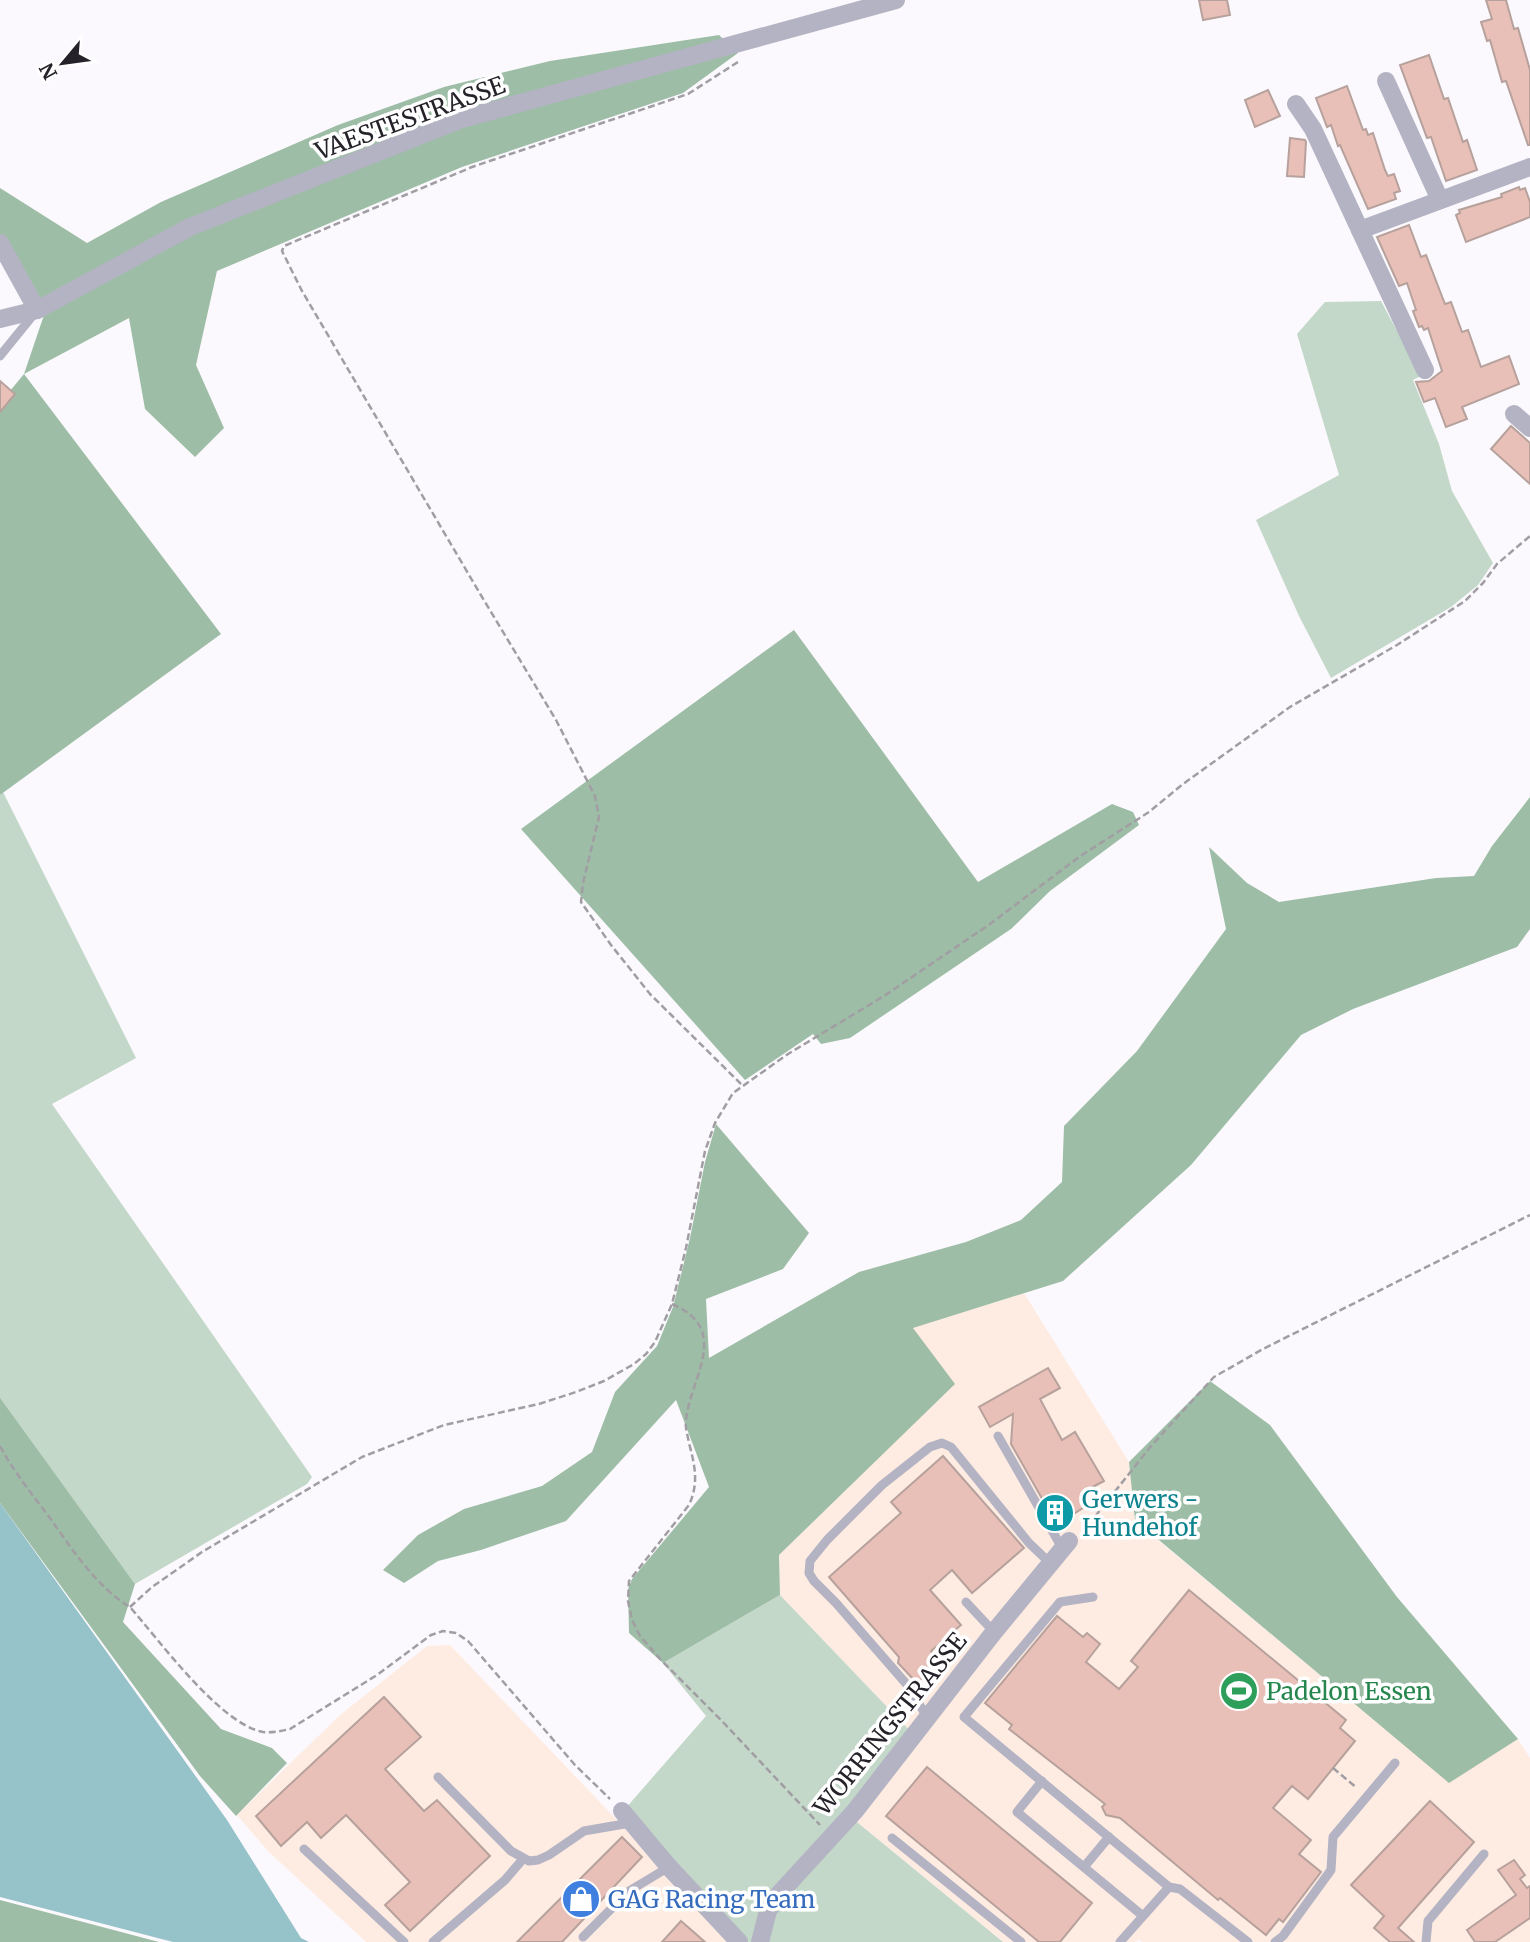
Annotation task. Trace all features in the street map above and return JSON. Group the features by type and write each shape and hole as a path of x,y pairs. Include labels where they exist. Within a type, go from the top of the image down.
{"street":[{"name":"VAESTESTRASSE","path":"0,319 37,310 190,228 462,120 896,0"},
{"path":"1387,81 1440,200"},
{"path":"1296,104 1313,129 1425,370"},
{"path":"1360,230 1530,167"},
{"path":"0,243 37,310"},
{"path":"1514,414 1530,428"},
{"name":"WORRINGSTRASSE","path":"760,1942 768,1911 778,1895 855,1811 994,1632 1066,1545"},
{"path":"626,1817 739,1942"}],"lane":[{"path":"0,356 37,310"},
{"path":"998,1436 1066,1545"},
{"path":"928,1718 909,1687 814,1581 810,1573 810,1561 827,1540 882,1485 930,1447 942,1443 951,1447 1029,1543 1050,1563"},
{"path":"1093,1597 1060,1602 964,1717 1169,1887 1180,1889 1248,1942"},
{"path":"966,1601 994,1632"},
{"path":"1275,1942 1283,1936 1331,1870 1334,1837 1395,1763"},
{"path":"438,1777 523,1859 538,1860 584,1830 626,1817"},
{"path":"1042,1782 1017,1812 1143,1916"},
{"path":"1084,1867 1109,1837"},
{"path":"892,1838 1021,1942"},
{"path":"304,1849 404,1942"},
{"path":"1426,1942 1428,1921 1484,1854"},
{"path":"433,1942 505,1880 523,1859"},
{"path":"583,1937 629,1891 669,1867"},
{"path":"1120,1942 1169,1887"}],"path":[{"path":"740,60 688,94 472,167 284,246 282,250 323,326 556,720 595,796 599,817 581,902 650,994 742,1085"},
{"path":"130,1607 152,1587 202,1552 362,1457 444,1425 539,1404 576,1392 619,1373 646,1354 655,1342 672,1304 710,1135 727,1101 742,1085 884,996 990,924 1079,857 1149,812 1183,784 1290,708 1465,601 1497,564 1530,536"},
{"path":"1066,1545 1077,1540 1151,1446 1214,1377 1263,1349 1530,1215"},
{"path":"672,1304 693,1315 703,1342 701,1371 686,1422 696,1478 689,1505 629,1581 628,1601 632,1620 640,1636 655,1654 769,1769 831,1838"},
{"path":"0,1446 80,1560 107,1589 130,1607 219,1706 240,1722 261,1731 290,1729 377,1675 431,1635 443,1631 456,1633 468,1641 575,1765 626,1817"},
{"path":"1333,1768 1348,1780"}],"shaded area":[{"path":"1024,1293 1129,1462 1135,1521 1449,1782 1518,1739 1530,1758 1530,1942 1003,1942 852,1818 913,1734 780,1595 779,1555 954,1384 912,1328"},
{"path":"450,1645 736,1942 366,1942 269,1852 237,1815 340,1715 427,1646"}],"green space":[{"path":"719,35 738,53 683,93 462,167 217,271 196,365 224,428 195,457 145,409 129,318 24,374 44,315 0,236 0,188 87,243 161,202 338,125 444,87 550,61"},
{"path":"1381,301 1421,376 1413,380 1439,444 1452,491 1493,563 1478,585 1451,607 1331,678 1299,616 1256,520 1339,475 1297,334 1325,302"},
{"path":"24,374 221,634 0,795 0,403"},
{"path":"794,630 978,882 1112,804 1133,812 1139,825 1050,891 1011,929 850,1038 821,1044 813,1034 745,1080 521,829"},
{"path":"3,792 136,1058 52,1104 312,1477 307,1484 135,1584 0,1399 0,795"},
{"path":"1530,797 1530,929 1517,947 1353,1009 1301,1035 1191,1165 1063,1281 913,1328 955,1384 779,1555 780,1595 663,1663 629,1633 628,1589 632,1579 709,1487 676,1400 566,1521 481,1550 438,1561 404,1583 383,1570 418,1535 464,1509 542,1486 592,1452 615,1392 657,1346 673,1307 716,1124 809,1233 783,1269 706,1299 709,1358 859,1272 966,1242 1021,1220 1062,1182 1064,1126 1137,1051 1226,929 1209,847 1247,883 1279,902 1436,878 1474,876 1492,846"},
{"path":"1210,1381 1270,1425 1397,1597 1518,1739 1449,1783 1135,1520 1129,1462"},
{"path":"0,1398 135,1584 123,1622 221,1729 272,1748 287,1763 236,1816 200,1776 0,1503"},
{"path":"780,1595 913,1734 776,1892 757,1942 741,1942 625,1809 706,1716 663,1663"},
{"path":"852,1818 1003,1942 761,1942 780,1898"},
{"path":"0,1900 159,1942 0,1942"}],"water":[{"path":"0,1503 227,1820 301,1938 309,1942 173,1942 0,1897"}],"building":[{"path":"1199,0 1227,0 1230,15 1203,20"},
{"path":"1486,0 1506,0 1514,29 1518,28 1530,70 1530,145 1506,81 1502,82 1490,40 1487,41 1481,22 1492,19"},
{"path":"1429,55 1444,99 1448,98 1463,142 1467,140 1477,170 1446,181 1431,137 1427,138 1400,65"},
{"path":"1347,86 1363,130 1366,129 1368,135 1373,133 1385,170 1388,176 1394,174 1400,191 1394,193 1396,199 1368,209 1331,125 1327,127 1316,98"},
{"path":"1268,90 1280,116 1255,127 1245,100"},
{"path":"1290,138 1306,142 1304,177 1287,176"},
{"path":"1519,187 1520,190 1525,188 1530,202 1530,217 1466,242 1456,215 1460,213 1459,210 1502,197 1501,194"},
{"path":"1409,225 1421,257 1426,255 1445,304 1451,302 1462,332 1468,330 1481,367 1509,356 1519,384 1462,407 1467,419 1446,427 1435,398 1424,402 1416,382 1429,381 1442,371 1428,328 1424,330 1422,326 1419,327 1407,283 1399,286 1377,237"},
{"path":"0,381 15,394 0,412"},
{"path":"1511,426 1530,443 1530,484 1491,449"},
{"path":"1048,1368 1060,1388 1040,1399 1062,1440 1075,1432 1104,1481 1083,1492 1089,1504 1057,1525 1011,1444 1013,1414 990,1427 979,1407"},
{"path":"943,1456 1024,1548 972,1593 952,1570 930,1590 961,1625 931,1651 941,1662 920,1680 914,1680 898,1663 899,1657 829,1577 901,1513 891,1502"},
{"path":"1189,1590 1346,1720 1340,1728 1355,1741 1308,1799 1292,1786 1273,1808 1311,1840 1299,1854 1321,1872 1283,1922 1279,1919 1266,1935 1220,1898 1218,1900 1120,1818 1106,1815 1102,1807 1105,1804 1009,1729 1012,1725 985,1703 1057,1616 1083,1637 1087,1633 1100,1644 1086,1662 1119,1689 1138,1667 1131,1661"},
{"path":"384,1697 421,1737 385,1769 424,1811 437,1800 490,1856 410,1931 385,1905 410,1882 346,1815 321,1838 307,1822 281,1846 256,1816"},
{"path":"927,1767 1092,1903 1060,1942 1039,1942 886,1816"},
{"path":"1430,1801 1474,1842 1398,1928 1414,1942 1390,1942 1374,1928 1384,1916 1351,1885"},
{"name":"GAG Racing Team","path":"622,1837 642,1857 562,1942 517,1942"},
{"path":"1514,1860 1525,1875 1520,1879 1527,1888 1530,1886 1530,1918 1495,1942 1475,1942 1467,1930 1516,1895 1498,1870"},
{"path":"681,1921 705,1942 662,1942"}],"place":[{"name":"Gerwers - Hundehof","path":"1055,1513"},
{"name":"Padelon Essen","path":"1239,1691"},
{"name":"GAG Racing Team","path":"581,1899"}]}
